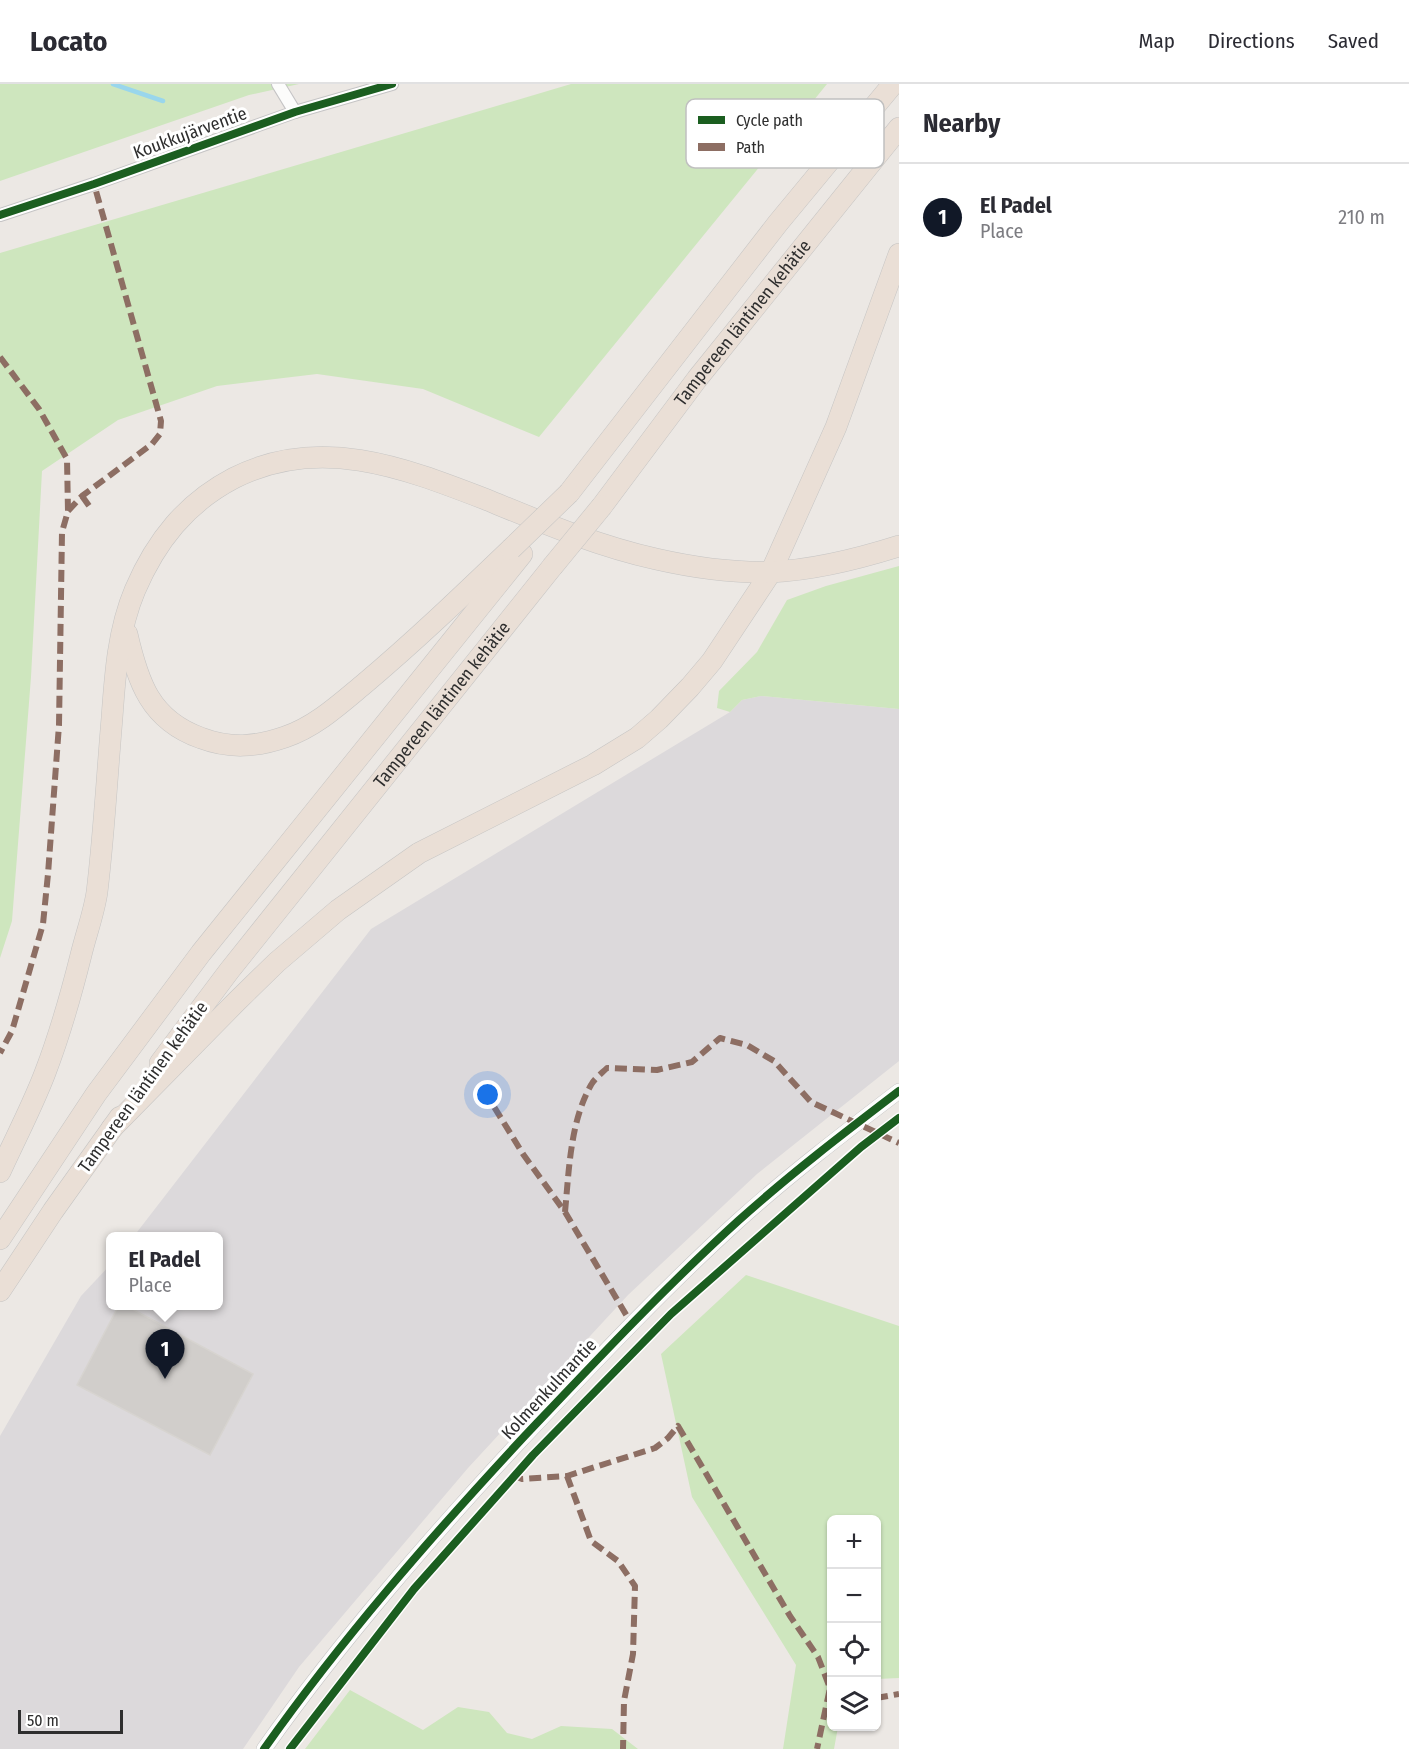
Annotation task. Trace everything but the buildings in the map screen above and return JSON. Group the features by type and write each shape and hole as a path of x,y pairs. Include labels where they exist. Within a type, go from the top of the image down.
{"highway":[{"name":"Tampereen läntinen kehätie","path":"881,99 893,84"},
{"name":"Tampereen läntinen kehätie","path":"884,147 899,128"},
{"name":"Tampereen läntinen kehätie","path":"0,1239 96,1094 201,953 517,551 569,493 778,223 824,168"},
{"name":"Tampereen läntinen kehätie","path":"0,1291 112,1128 229,971 602,506 697,379 867,168"},
{"path":"112,1128 252,986 338,910 418,854 592,765 637,738 659,719 712,661 771,572 836,427 899,254"},
{"path":"0,1172 44,1075 67,1012 96,895 116,671 132,598 163,538 190,507 225,483 273,463 314,457 357,459 422,474 608,547 657,560 771,572 831,564 865,557 899,546"},
{"path":"125,624 134,668 143,689 160,713 189,734 226,746 246,747 287,737 340,704 517,551"}],"street":[{"path":"278,84 295,112"},
{"name":"Koukkujärventie","path":"0,215 295,112 392,84"},
{"name":"Kolmenkulmantie","path":"264,1749 315,1680 425,1547 474,1491 631,1323 768,1195 899,1091"}],"shaded area":[{"path":"761,696 899,709 899,1061 757,1174 628,1295 468,1468 299,1667 243,1749 0,1749 0,1436 81,1296 106,1269 106,1310 223,1310 223,1232 137,1232 371,929 730,712 742,700"}],"green space":[{"path":"0,84 299,84 249,95 0,181"},
{"path":"571,84 827,84 815,99 686,99 686,168 758,168 539,437 423,389 317,374 217,386 118,420 42,471 31,677 12,921 0,958 0,253"},
{"path":"899,566 899,709 761,696 742,700 730,712 717,708 719,691 757,652 787,600 826,586"},
{"path":"746,1275 899,1326 899,1678 881,1679 881,1515 827,1515 827,1731 837,1731 834,1749 783,1749 796,1665 692,1497 661,1354"},
{"path":"350,1690 423,1730 458,1707 489,1712 507,1733 532,1739 561,1726 612,1729 638,1749 305,1749"}],"waterway":[{"path":"113,84 163,101"}],"marked path":[{"path":"68,511 82,496 152,444 160,434 161,421 94,184"},
{"path":"0,357 39,409 67,459 68,511 62,532 59,725 43,924 12,1031 0,1053"},
{"path":"82,496 92,510"},
{"path":"565,1212 569,1164 575,1131 584,1099 594,1081 607,1068 657,1070 692,1062 720,1038 747,1045 774,1061 811,1102 899,1143"},
{"path":"485,1092 523,1154 565,1212 631,1323"},
{"path":"512,1475 522,1479 567,1476 655,1448 678,1426 790,1616 818,1657 830,1688 817,1749"},
{"path":"567,1476 591,1541 618,1561 635,1586 633,1654 624,1701 623,1749"},
{"path":"881,1697 899,1694"}],"cycle path":[{"path":"0,215 295,112 392,84"},
{"path":"264,1749 355,1629 420,1552 520,1441 600,1357 681,1274 738,1221 837,1138 899,1091"},
{"path":"290,1749 414,1589 533,1455 671,1314 861,1147 899,1118"}],"place":[{"name":"El Padel","path":"165,1379"}]}
